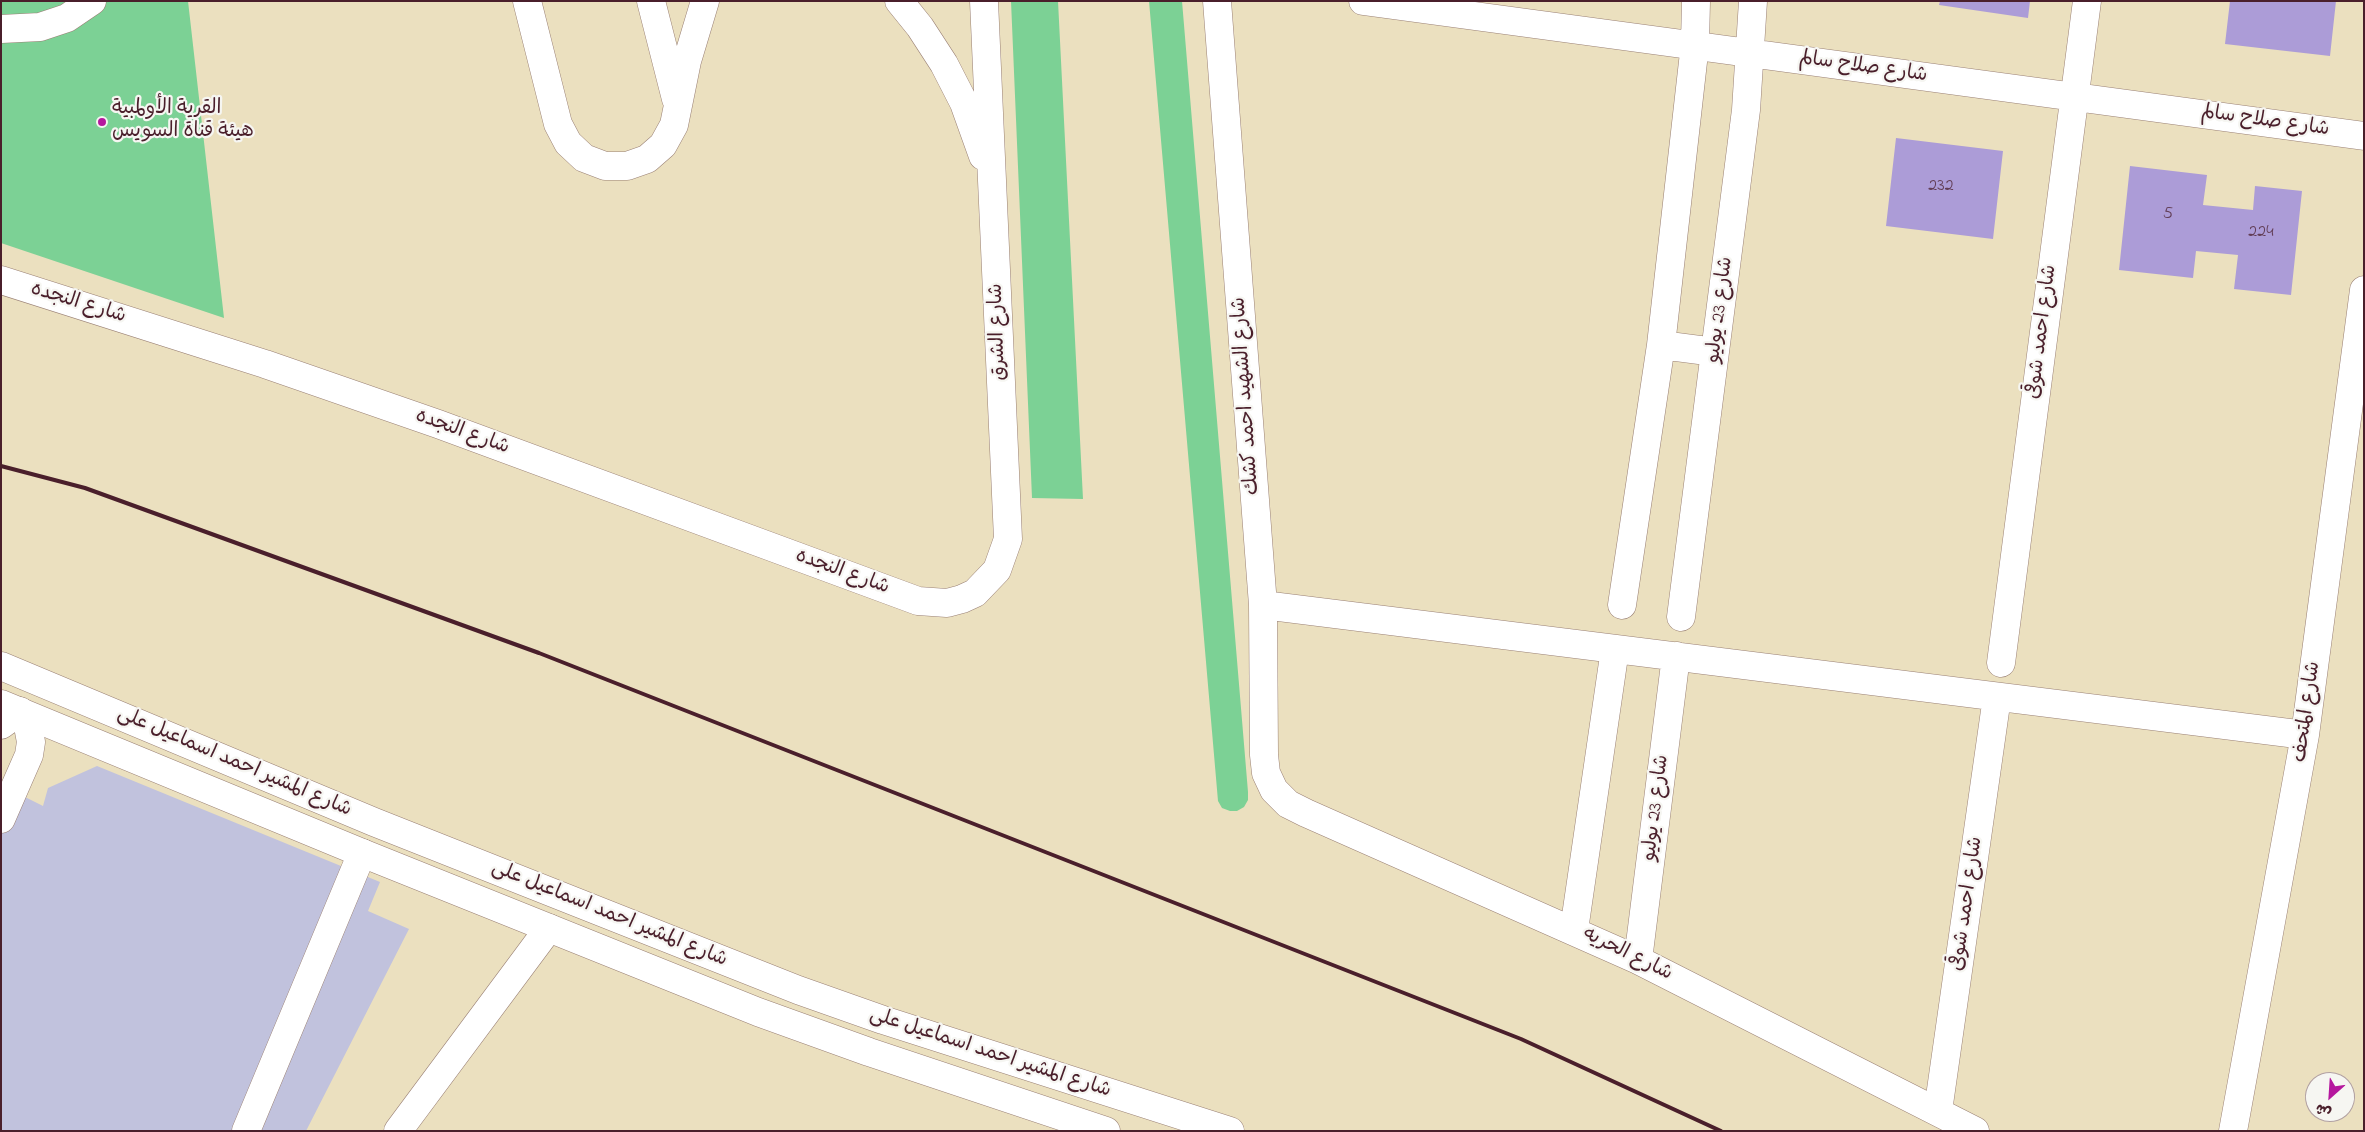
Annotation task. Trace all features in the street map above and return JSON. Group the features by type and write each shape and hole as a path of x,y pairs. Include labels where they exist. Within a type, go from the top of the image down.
{"street":[{"path":"1,29 40,27 67,18 92,1"},
{"path":"527,1 558,124 568,143 584,158 604,166 627,166 647,159 664,145 674,125 687,61 705,1"},
{"path":"651,1 678,108"},
{"path":"899,1 944,64 964,103 993,184"},
{"name":"شارع الشرق","path":"918,601 947,603 976,592 997,570 1008,539 984,1"},
{"name":"شارع الشهيد احمد كشك","path":"1216,1 1264,605 1264,755 1266,773 1274,790"},
{"name":"شارع صلاح سالم","path":"1363,1 1695,44 2364,136"},
{"path":"1622,605 1661,345 1695,44 1696,1"},
{"name":"شارع 23 يوليو","path":"1681,617 1746,110 1753,1"},
{"name":"شارع احمد شوقى","path":"2001,663 2087,1"},
{"name":"شارع النجده","path":"1,280 265,364 438,424 918,601"},
{"name":"شارع المتحف","path":"2233,1131 2306,735 2364,290"},
{"path":"1661,345 1715,352"},
{"path":"1264,605 2306,735"},
{"path":"1574,930 1615,649"},
{"name":"شارع 23 يوليو","path":"1638,960 1676,656"},
{"name":"شارع المشير احمد اسماعيل على","path":"1,666 374,822 790,987 883,1020 1230,1131"},
{"path":"1,818 29,755 31,742 28,726 8,713 33,679"},
{"name":"شارع احمد شوقى","path":"1938,1111 1997,697"},
{"name":"شارع المشير احمد اسماعيل على","path":"8,713 758,1012 869,1052 1106,1131"},
{"name":"شارع الحريه","path":"1274,790 1288,804 1306,813 1574,930 1638,960 1975,1131"},
{"path":"246,1131 374,822"},
{"path":"398,1131 548,928"},
{"path":"869,1052 883,1020"}],"shaded area":[{"path":"97,766 380,882 368,911 409,929 306,1131 1,1131 1,785 43,806 48,788"}],"green space":[{"name":"القرية الأولمبية هيئة قناة السويس","path":"1,1 188,1 224,318 1,243"},
{"path":"1011,1 1058,1 1083,499 1032,498"},
{"path":"1149,1 1182,1 1248,792 1248,800 1244,807 1237,811 1222,808 1218,801"}],"building":[{"path":"1940,1 2030,1 2028,18 1939,5"},
{"path":"2230,1 2336,1 2330,56 2225,44"},
{"path":"1896,138 2003,151 1993,239 1886,226"},
{"path":"2130,166 2207,175 2203,205 2253,210 2255,186 2302,191 2291,295 2234,289 2238,255 2196,251 2193,278 2119,270"}],"railway":[{"path":"1,466 85,488 539,653 1521,1039 1721,1131"}],"place":[{"name":"القرية الأولمبية هيئة قناة السويس","path":"102,122"}]}
